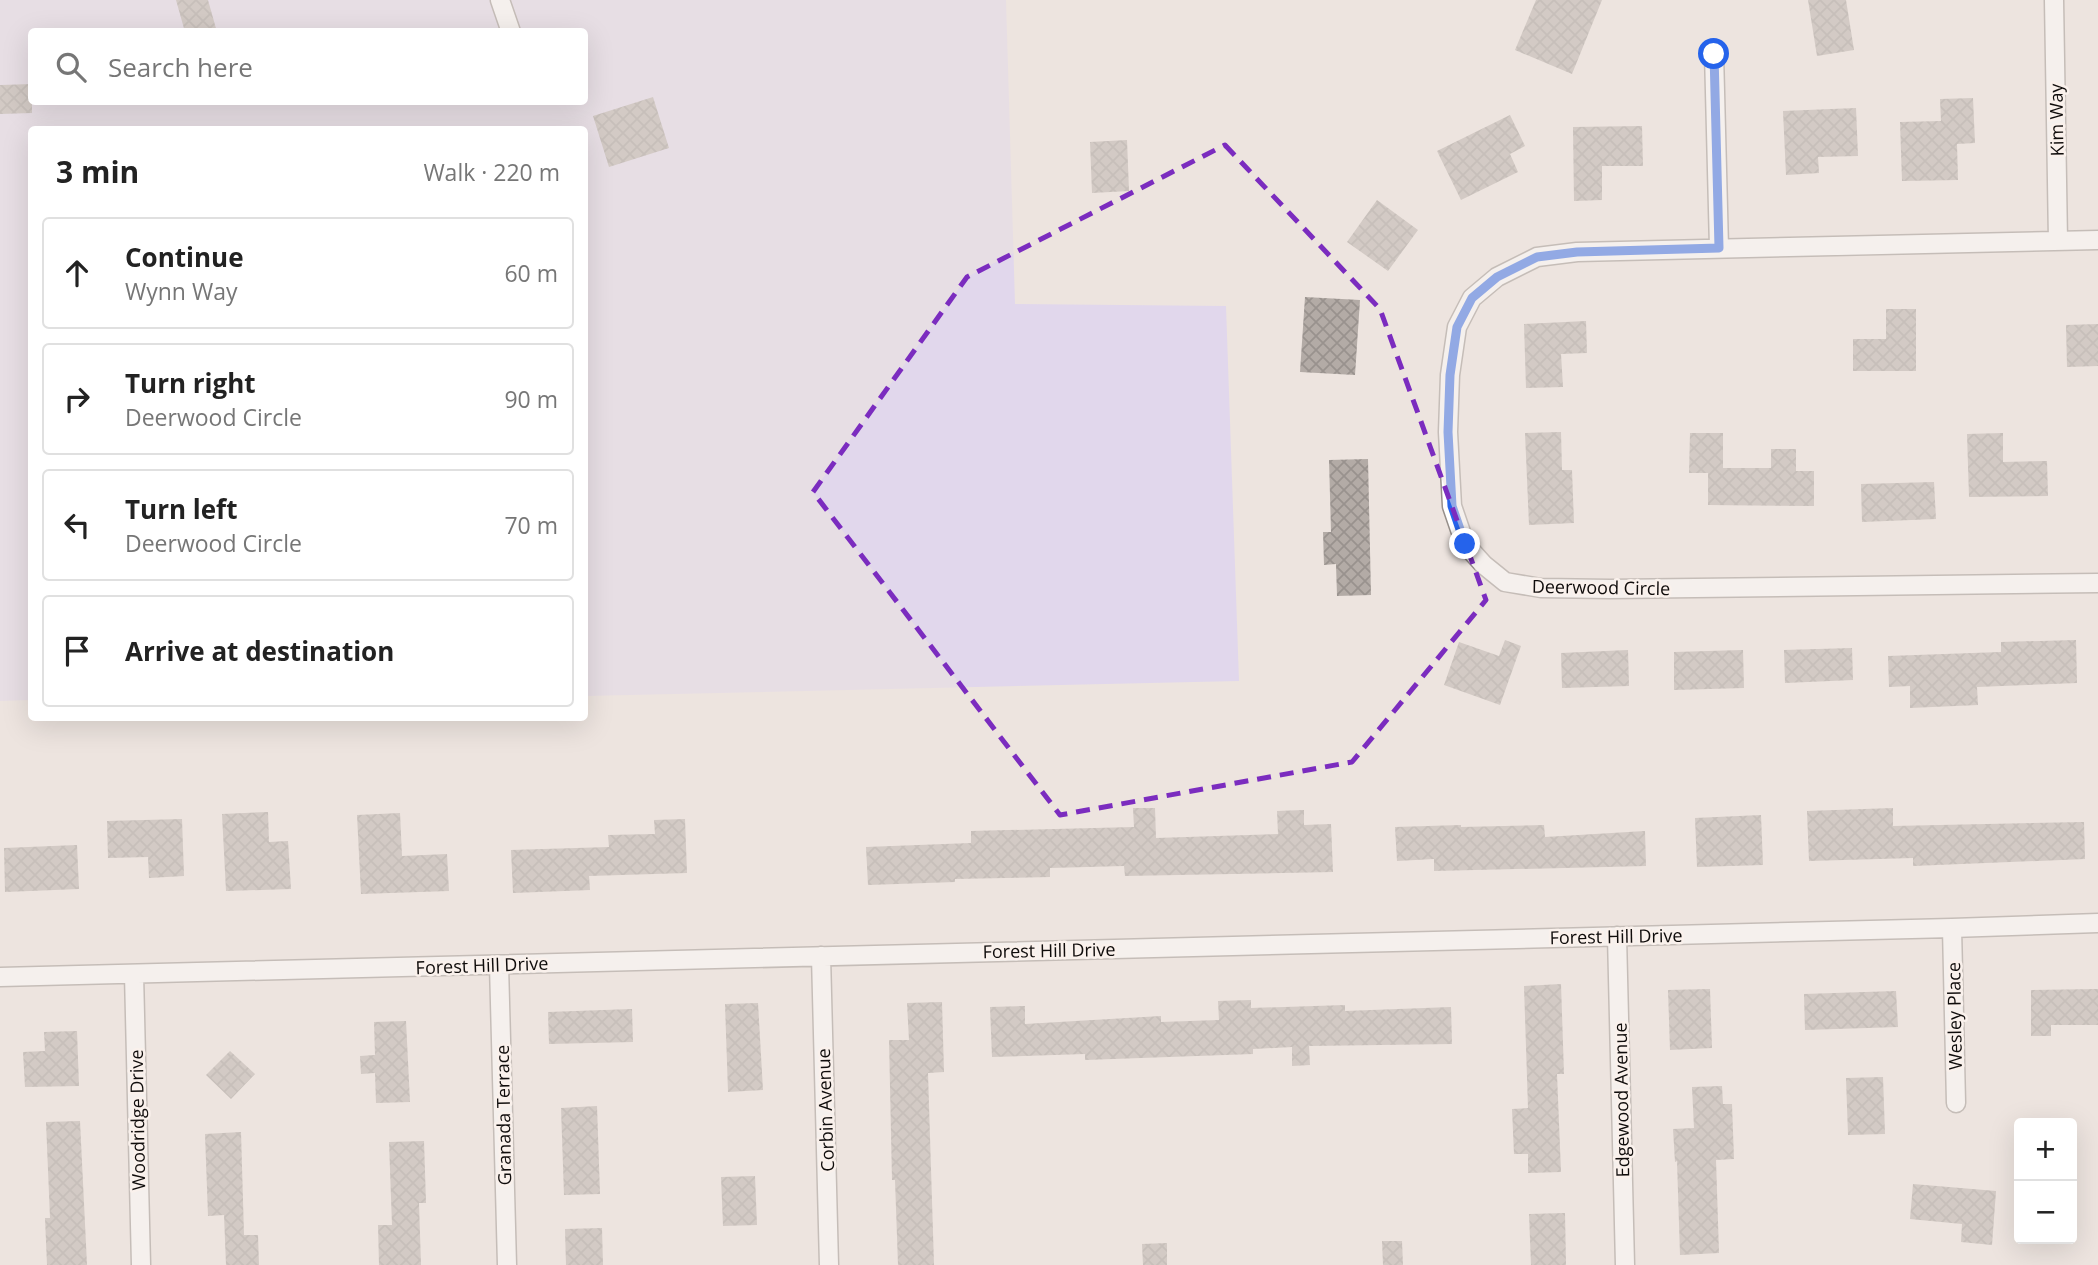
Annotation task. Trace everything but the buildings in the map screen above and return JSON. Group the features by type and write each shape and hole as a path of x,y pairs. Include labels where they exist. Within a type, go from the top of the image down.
{"street":[{"path":"500,0 510,28"},
{"name":"Kim Way","path":"2054,0 2058,241"},
{"path":"1714,54 1719,248"},
{"name":"Deerwood Circle","path":"2098,240 1577,252 1537,257 1497,277 1472,298 1457,327 1450,375 1448,432 1452,506 1465,544 1484,565 1505,582 1541,589 2098,583"},
{"name":"Forest Hill Drive","path":"0,976 2098,923"},
{"name":"Wesley Place","path":"1952,928 1956,1103"},
{"name":"Edgewood Avenue","path":"1617,936 1625,1265"},
{"name":"Corbin Avenue","path":"821,956 829,1265"},
{"name":"Granada Terrace","path":"499,965 507,1265"},
{"name":"Woodridge Drive","path":"134,974 141,1265"}],"highlighted area":[{"path":"1225,145 1380,309 1486,600 1352,762 1060,815 813,492 967,277"}],"shaded area":[{"path":"0,0 1006,0 1015,304 1226,306 1239,681 588,696 588,126 28,126 28,700 0,701"}],"route":[{"path":"1465,544 1452,506 1448,432 1450,375 1457,327 1472,298 1497,277 1537,257 1577,252 1719,248 1714,54"}]}
